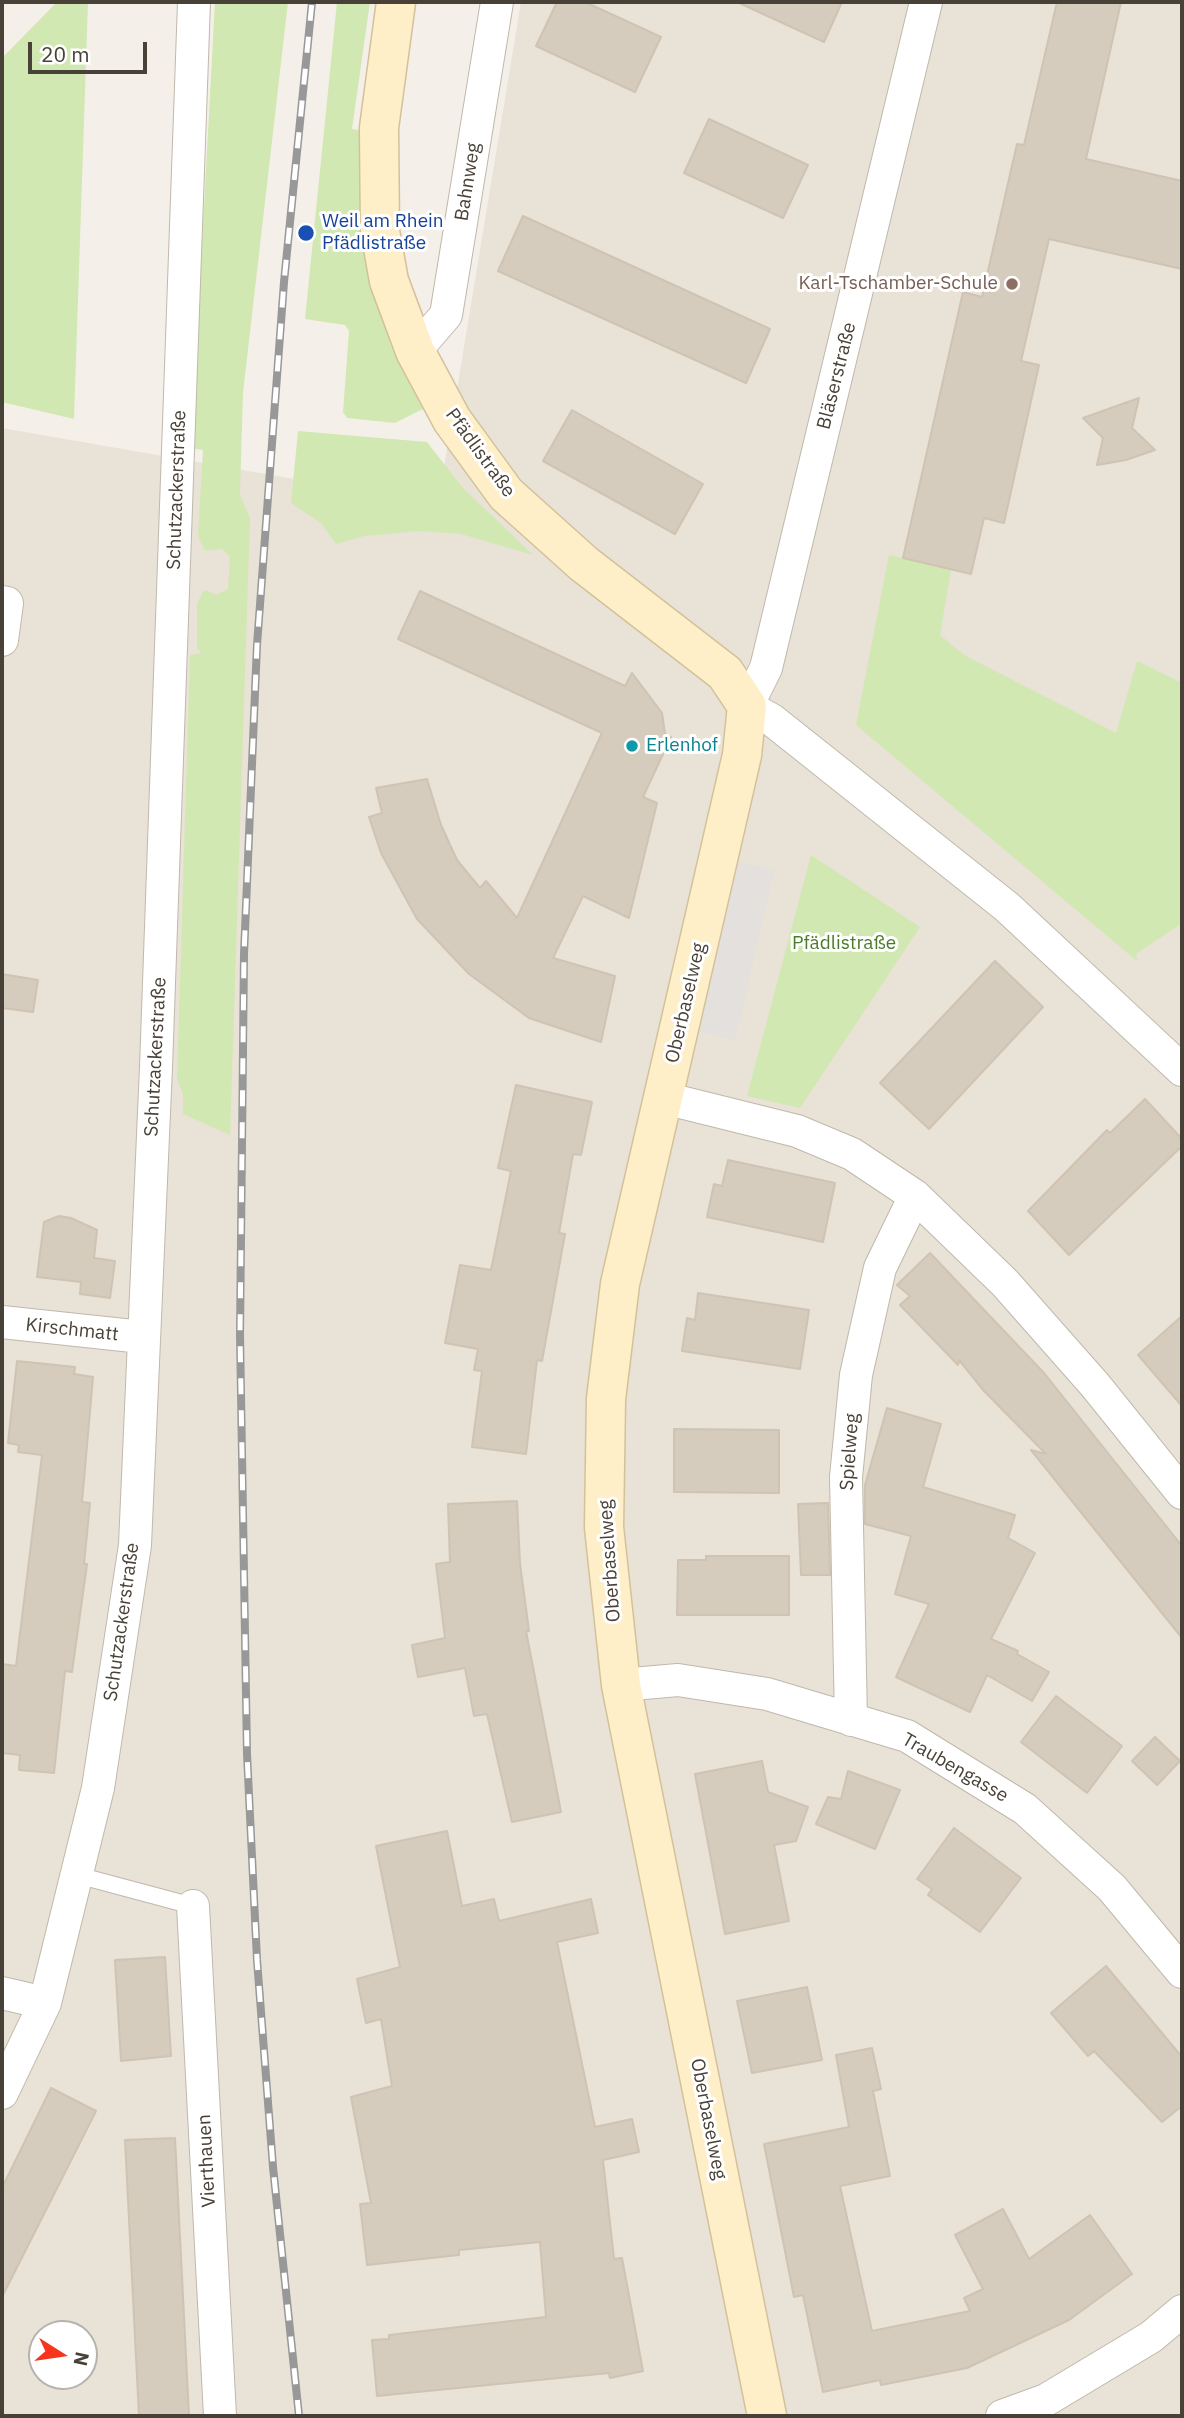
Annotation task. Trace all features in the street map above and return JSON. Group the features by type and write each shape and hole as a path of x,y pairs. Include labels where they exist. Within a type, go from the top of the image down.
{"street":[{"name":"Schutzackerstraße","path":"2,2093 45,2003 77,1875 98,1788 135,1545 156,1067 194,2"},
{"name":"Pfädlistraße","path":"397,2 379,128 380,231 389,281 415,351 452,420 506,494 584,564 725,673 747,706 772,720 1007,907 1182,1070"},
{"name":"Bahnweg","path":"415,351 446,315 498,2"},
{"name":"Bläserstraße","path":"747,706 766,668 926,2"},
{"path":"2,602 7,603 2,640"},
{"name":"Oberbaselweg","path":"747,706 742,755 621,1284 606,1399 604,1527 621,1685 767,2416"},
{"path":"664,1098 797,1131 852,1154 915,1196 1005,1283 1095,1385 1182,1493"},
{"name":"Spielweg","path":"851,1720 846,1477 856,1375 880,1268 915,1196"},
{"name":"Kirschmatt","path":"2,1322 142,1338"},
{"name":"Traubengasse","path":"621,1685 691,1682 766,1694 907,1736 1025,1809 1112,1888 1182,1972"},
{"name":"Vierthauen","path":"193,1906 220,2416"},
{"path":"2,1993 45,2003"},
{"path":"1002,2416 1046,2400 1150,2337 1182,2311"}],"lane":[{"path":"77,1875 193,1906"}],"shaded area":[{"path":"521,2 1182,2 1182,2416 2,2416 2,428 438,504"},
{"path":"719,857 774,870 735,1040 680,1027"}],"green space":[{"path":"57,2 88,2 74,419 2,402 2,58"},
{"path":"215,2 288,2 243,393 240,495 250,518 230,1135 183,1114 183,1094 177,1079 190,655 201,653 197,648 197,604 205,590 216,595 228,589 230,557 222,549 205,551 198,536 203,450 191,448"},
{"path":"337,2 370,2 352,129 366,131 381,314 391,346 423,409 395,423 347,418 343,412 349,331 345,325 305,319"},
{"path":"298,431 427,442 463,488 533,555 461,534 419,531 364,536 336,544 321,523 291,503"},
{"path":"889,555 951,569 940,635 964,655 1116,733 1137,661 1182,683 1182,923 1136,954 1137,961 856,725"},
{"name":"Pfädlistraße","path":"811,855 920,927 800,1108 747,1096"}],"building":[{"path":"557,2 585,2 661,37 635,92 536,46"},
{"path":"737,2 842,2 824,42"},
{"name":"Karl-Tschamber-Schule","path":"1057,2 1121,2 1086,159 1182,181 1182,269 1049,239 1021,361 1039,365 1004,523 984,518 971,574 903,558 963,292 982,297 1017,144 1024,145"},
{"path":"709,119 808,165 783,218 684,173"},
{"path":"523,216 770,329 746,383 498,271"},
{"path":"1139,398 1132,428 1155,450 1126,460 1097,465 1103,438 1083,418"},
{"path":"572,410 703,484 675,534 543,461"},
{"path":"420,591 625,686 632,673 662,713 665,734 671,737 643,797 657,803 629,918 583,896 553,958 615,976 601,1042 529,1018 469,974 417,919 381,853 369,817 382,813 376,788 427,779 441,825 457,860 480,888 486,881 517,918 602,733 398,639"},
{"path":"995,961 1043,1007 929,1129 880,1083"},
{"path":"2,974 38,980 33,1012 2,1008"},
{"path":"516,1085 592,1102 581,1155 573,1154 559,1233 565,1234 542,1361 537,1360 526,1454 472,1447 482,1371 474,1370 478,1349 445,1343 460,1265 491,1270 511,1171 498,1168"},
{"path":"1145,1099 1182,1139 1182,1146 1069,1255 1028,1211 1107,1130 1110,1133"},
{"path":"728,1160 835,1183 823,1242 707,1217 714,1184 722,1186"},
{"path":"59,1216 71,1218 97,1230 94,1258 115,1261 110,1298 80,1294 81,1282 37,1277 44,1222"},
{"path":"930,1253 1044,1373 1182,1546 1182,1638 1031,1450 1046,1454 984,1391 959,1360 958,1365 900,1305 910,1296 897,1285"},
{"path":"698,1293 809,1310 800,1369 682,1351 687,1318 695,1320"},
{"path":"1182,1316 1182,1406 1138,1355"},
{"path":"17,1361 75,1367 74,1374 93,1377 82,1502 90,1503 84,1564 87,1564 72,1672 65,1671 54,1773 19,1770 20,1755 2,1753 2,1664 16,1666 42,1455 18,1452 19,1445 8,1443"},
{"path":"887,1408 941,1424 923,1487 1015,1515 1008,1538 1035,1553 991,1639 1018,1651 1017,1654 1049,1672 1032,1701 987,1675 970,1712 896,1677 929,1604 895,1594 911,1536 865,1524 865,1485"},
{"path":"674,1429 779,1430 779,1493 674,1492"},
{"path":"517,1501 520,1564 529,1631 526,1631 561,1812 512,1822 487,1714 474,1716 465,1668 418,1677 412,1645 445,1638 436,1564 450,1562 448,1504"},
{"path":"828,1503 830,1575 801,1575 798,1504"},
{"path":"706,1556 789,1556 789,1615 677,1615 678,1560 706,1560"},
{"path":"1056,1696 1122,1746 1087,1793 1021,1742"},
{"path":"1155,1737 1180,1761 1157,1785 1132,1761"},
{"path":"762,1761 768,1792 808,1807 796,1841 774,1845 789,1921 725,1934 695,1774"},
{"path":"848,1771 900,1790 875,1849 816,1824 828,1797 841,1799"},
{"path":"954,1828 1021,1878 980,1932 928,1895 932,1889 917,1879"},
{"path":"447,1831 462,1906 494,1899 499,1921 591,1899 598,1933 557,1942 595,2127 632,2119 639,2152 603,2160 614,2259 622,2258 643,2371 610,2378 609,2373 377,2396 372,2340 389,2339 389,2335 546,2317 540,2242 459,2250 459,2255 367,2265 360,2204 371,2203 351,2097 392,2086 381,2019 366,2023 357,1979 400,1967 376,1846"},
{"path":"165,1957 171,2056 121,2061 115,1960"},
{"path":"1106,1966 1182,2057 1182,2106 1162,2122 1094,2051 1088,2056 1051,2013"},
{"path":"807,1987 822,2060 752,2073 737,2001"},
{"path":"872,2048 881,2089 873,2091 890,2176 840,2186 872,2331 970,2311 964,2298 983,2289 955,2235 1003,2209 1029,2259 1090,2215 1132,2274 1069,2320 967,2368 881,2385 880,2380 823,2392 803,2295 794,2297 764,2144 849,2127 836,2055"},
{"path":"51,2088 96,2111 2,2297 2,2188"},
{"path":"175,2138 189,2416 139,2416 125,2140"}],"railway":[{"path":"299,2416 273,2167 257,1960 247,1754 240,1334 244,954 257,645 284,282 312,2"}],"place":[{"name":"Weil am Rhein Pfädlistraße","path":"306,233"},
{"name":"Karl-Tschamber-Schule","path":"1012,284"},
{"name":"Erlenhof","path":"632,746"}]}
